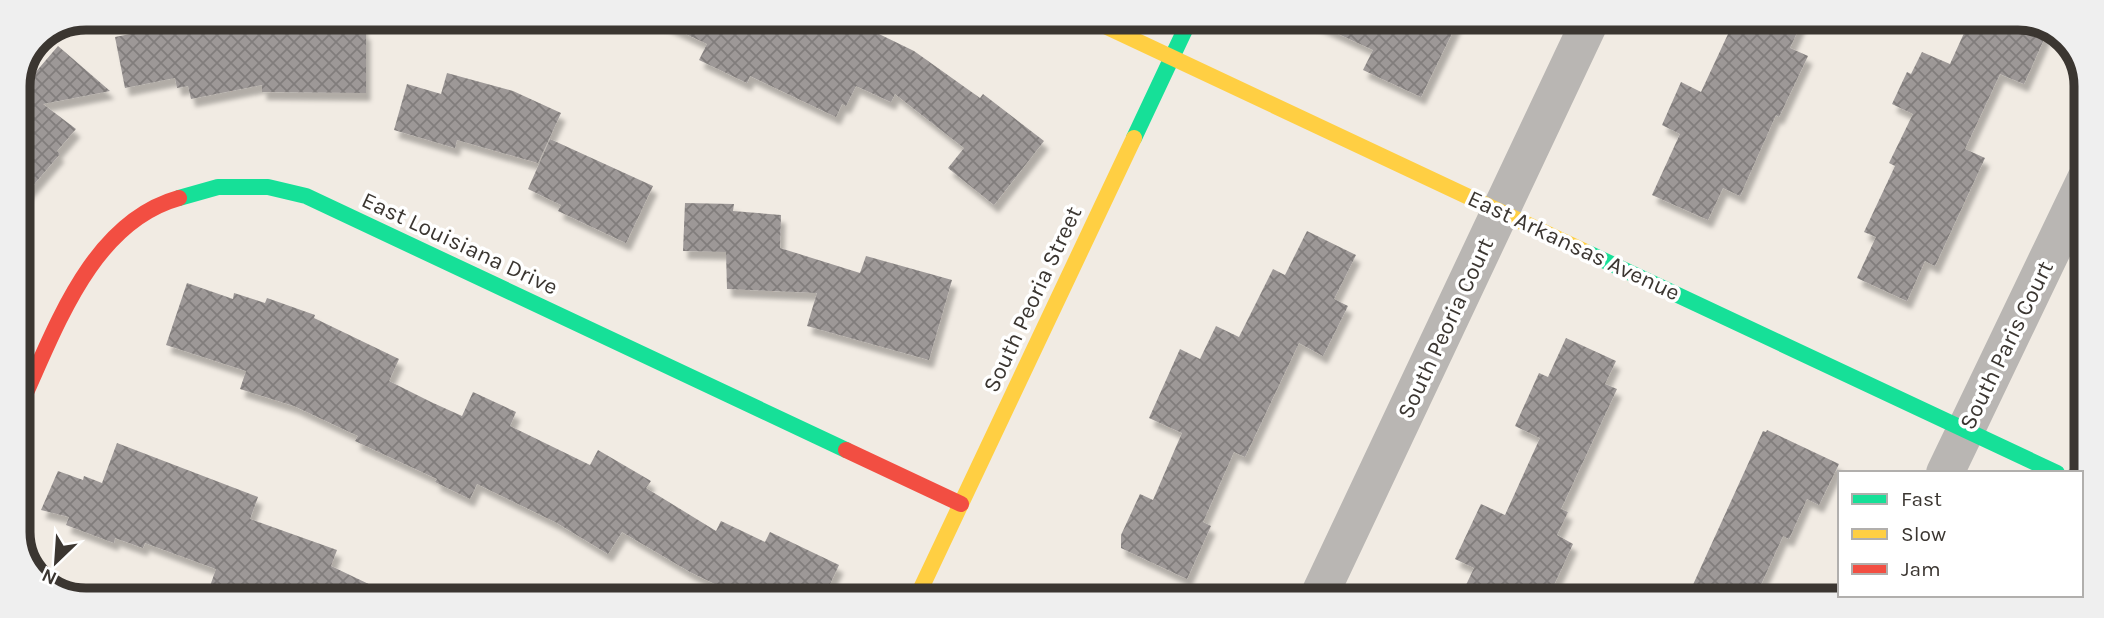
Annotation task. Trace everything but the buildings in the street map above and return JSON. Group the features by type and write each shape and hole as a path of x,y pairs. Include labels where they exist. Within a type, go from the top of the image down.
{"street":[{"name":"East Arkansas Avenue","path":"1114,30 2053,471"},
{"name":"South Peoria Street","path":"921,588 1185,30"},
{"name":"South Peoria Court","path":"1323,588 1586,30"},
{"name":"East Louisiana Drive","path":"30,385 81,277 105,245 144,214 171,200 218,187 268,187 306,196 961,504"},
{"name":"South Paris Court","path":"1946,471 2074,204"}],"traffic: fast":[{"path":"1134,138 1185,30"},
{"path":"179,198 218,187 268,187 306,196 846,450"},
{"path":"1586,252 2053,471"}],"traffic: slow":[{"path":"1113,30 1586,252"},
{"path":"921,588 1134,138"}],"traffic: jam":[{"path":"30,383 61,316 98,256 121,231 148,211 179,198"},
{"path":"846,450 961,504"}]}
